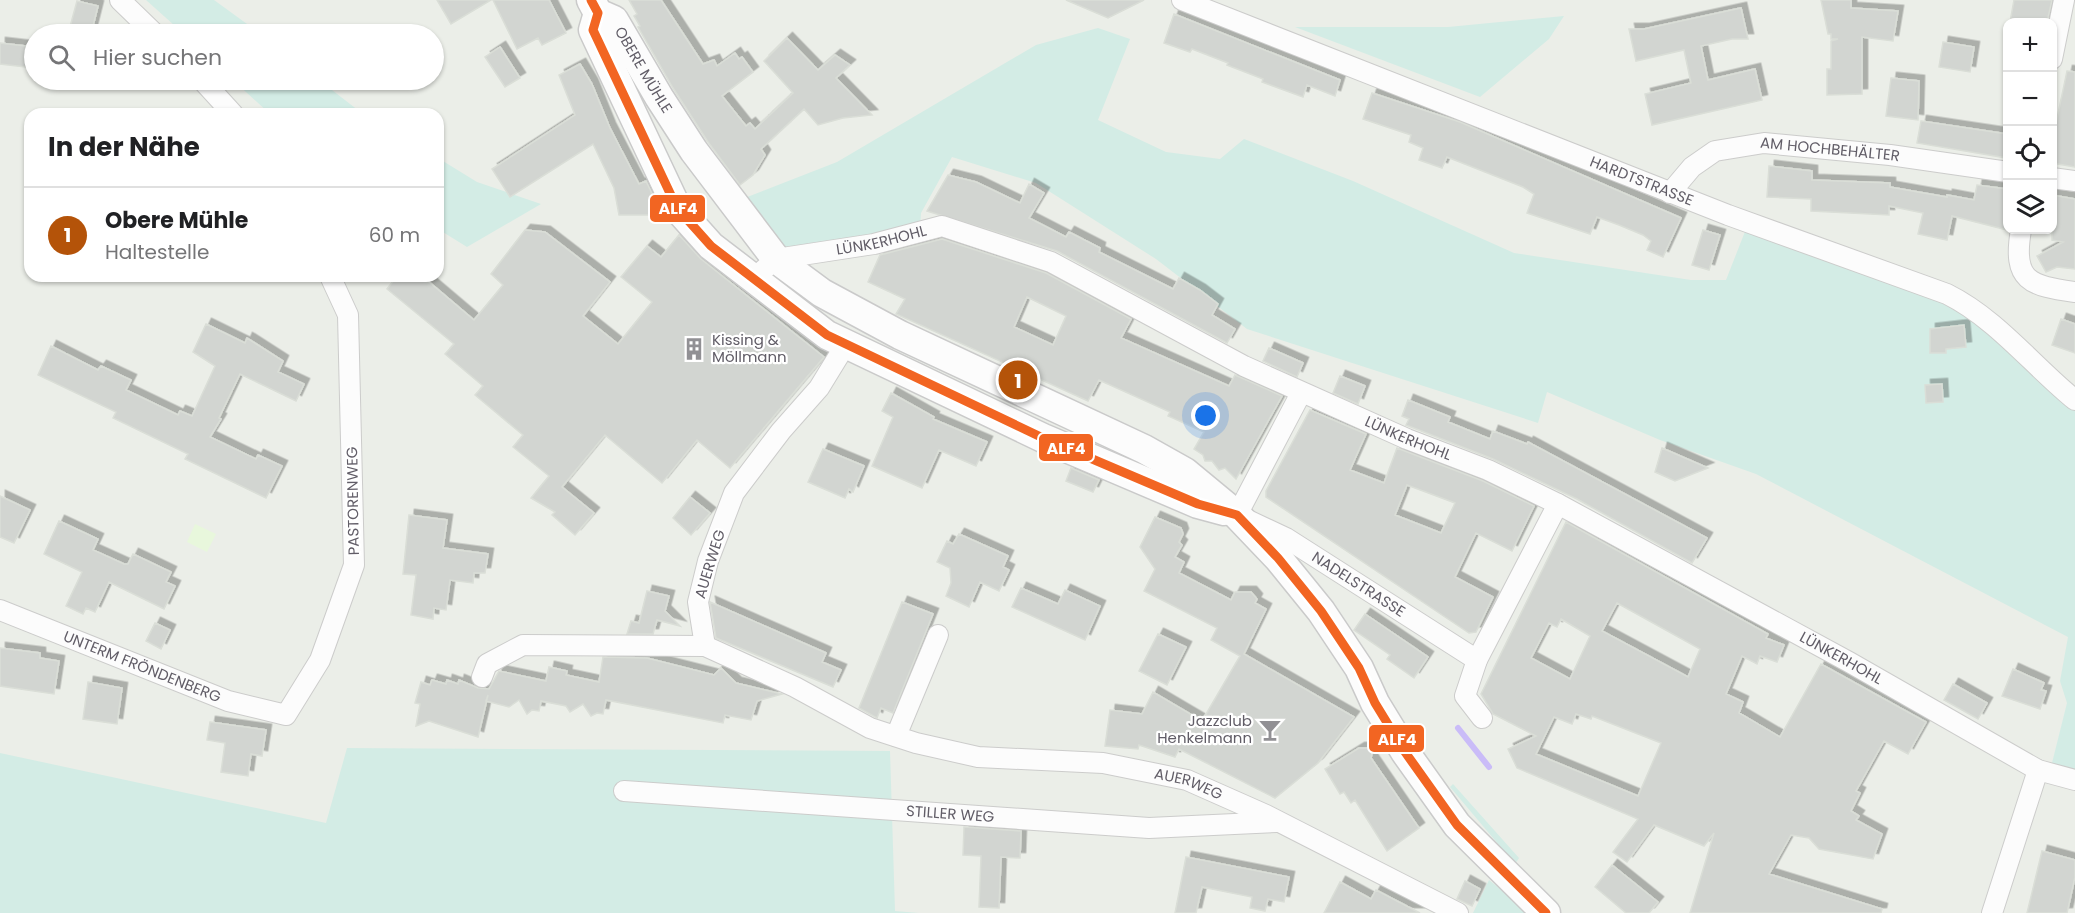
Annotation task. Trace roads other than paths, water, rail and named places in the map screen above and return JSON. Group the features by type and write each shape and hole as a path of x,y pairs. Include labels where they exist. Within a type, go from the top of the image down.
{"main road":[{"name":"OBERE MÜHLE","path":"594,7 614,20 659,98 694,151 776,260 822,293 900,335 1144,449 1185,472 1237,514 1278,558 1321,611 1359,668 1375,703 1405,752 1457,825 1546,913"},
{"name":"OBERE MÜHLE","path":"594,7 593,30 677,208 711,246 827,335 1043,438 1198,504 1237,514"}],"street":[{"path":"120,0 145,24"},
{"name":"HARDTSTRASSE","path":"1182,0 1670,193 1919,282 1963,302 2003,334 2075,400"},
{"path":"2057,34 2064,0"},
{"path":"211,90 228,108"},
{"name":"AM HOCHBEHÄLTER","path":"1670,193 1692,167 1715,151 1764,143 1890,155 2003,171"},
{"path":"2057,179 2075,181"},
{"name":"LÜNKERHOHL","path":"776,260 874,244 942,226 1051,262 1244,366 1301,393 1488,470 1558,504 1849,662 2038,770 2075,780"},
{"path":"2021,234 2018,260 2023,274 2041,287 2075,292"},
{"path":"754,278 776,260"},
{"name":"PASTORENWEG","path":"286,715 320,660 354,565 348,315 333,282"},
{"name":"AUERWEG","path":"846,344 819,388 781,431 734,493 708,561 698,602 705,646 795,687 870,728 916,744 978,757 1103,763 1187,780 1458,913"},
{"path":"1237,514 1301,393"},
{"path":"1482,718 1466,696 1477,660 1558,504"},
{"name":"NADELSTRASSE","path":"1237,514 1286,538 1477,660"},
{"name":"UNTERM FRÖNDENBERG","path":"0,610 228,701 286,715"},
{"path":"896,736 938,635"},
{"path":"482,677 487,664 523,645 705,646"},
{"path":"1992,913 2038,770"},
{"name":"STILLER WEG","path":"624,791 1149,828 1276,822"}],"waterway":[{"path":"1458,728 1489,767"}],"place":[{"name":"Kissing & Möllmann","path":"694,349"},
{"name":"Obere Mühle","path":"1018,380"},
{"name":"Jazzclub Henkelmann","path":"1270,730"}]}
